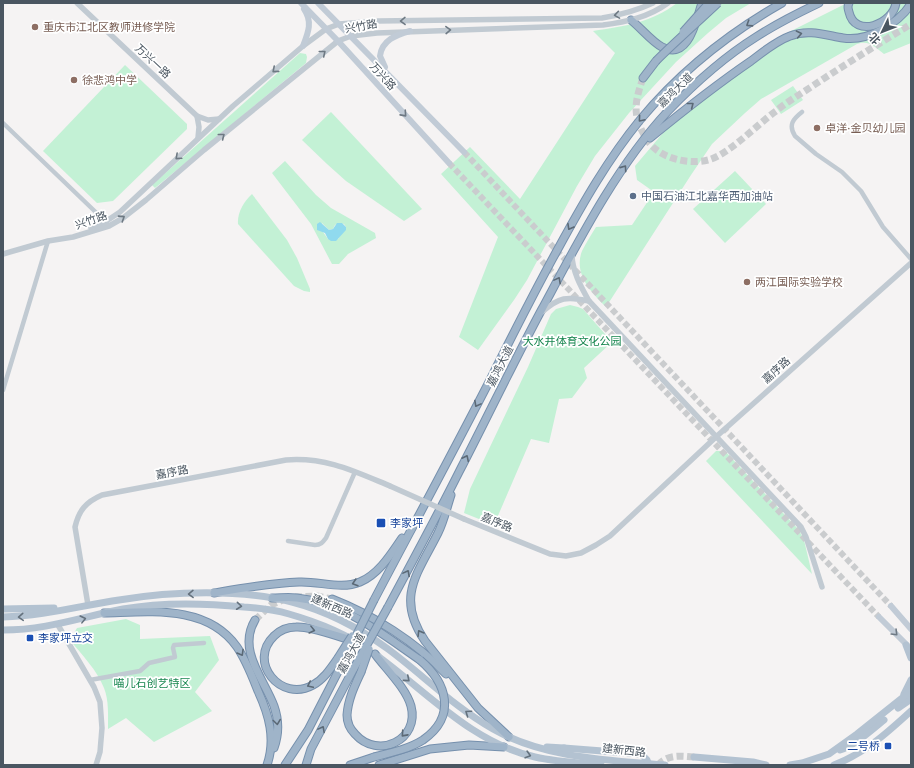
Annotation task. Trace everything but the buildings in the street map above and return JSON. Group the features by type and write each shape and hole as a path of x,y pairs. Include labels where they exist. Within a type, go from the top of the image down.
{"highway":[{"path":"631,20 662,47 670,50 676,49 691,37 702,3"},
{"path":"643,78 690,22 710,3"},
{"path":"672,44 695,26 718,3"},
{"name":"嘉鸿大道","path":"284,765 308,730 341,660 374,600 538,286 589,193 607,164 641,120 685,74 735,33 781,3"},
{"name":"嘉鸿大道","path":"306,765 311,749 460,472 520,349 601,202 639,147 669,111 722,62 755,38 787,19 819,3"},
{"path":"849,3 848,6 850,17 855,23 868,27 877,25 888,18 896,6 896,3"},
{"path":"639,147 702,96 788,36 802,33 818,33 845,38 858,38 872,34 884,28 906,12 911,4"},
{"path":"460,472 439,530 416,578 410,595 410,604 411,614 419,632 478,708"},
{"path":"214,594 250,586 284,583 302,582 342,586 360,582 374,573 387,559 418,515"},
{"path":"272,598 296,598 322,603 369,625 420,660 435,675 443,691 444,707 440,722 430,735 422,741 399,750 350,765"},
{"path":"332,599 362,612 401,636 436,663 478,708 509,737"},
{"path":"104,613 157,612 190,616 210,623 227,635 237,646 244,659 266,711 272,740 268,764"},
{"path":"255,620 250,632 250,652 274,707 278,722 276,742 268,764"},
{"path":"341,660 318,681 307,688 295,689 285,688 271,677 266,668 264,657 266,647 272,638 280,631 290,628 309,629 355,641"},
{"path":"375,632 349,701 347,715 350,727 358,737 370,745 390,745 400,739 408,730 412,719 411,704 403,689 375,654"},
{"path":"379,765 430,749 469,745 504,747"}],"main road":[{"name":"万兴路","path":"300,3 338,41 449,164"},
{"path":"300,3 307,13 310,24 303,46"},
{"name":"万兴路","path":"318,3 464,152"},
{"path":"397,82 383,64 381,60 381,52 384,45 389,40 396,35 410,31"},
{"name":"建新西路","path":"3,617 36,615 139,597 177,594 251,595 272,598 330,615 350,625 388,649 465,711 509,737 528,745 555,753 665,765"},
{"name":"建新西路","path":"3,630 58,625 104,613 158,605 211,604 272,610 294,615 324,626 355,641 375,654 454,718 504,747 534,757 558,762 602,765"},
{"path":"891,606 911,629"},
{"path":"3,609 78,607"},
{"path":"879,616 909,647 911,658"},
{"path":"900,700 908,688 911,680"},
{"path":"829,754 911,691"},
{"path":"790,765 802,763 846,748 860,739 911,699"},
{"path":"892,729 911,711"},
{"path":"834,765 868,748 911,716"},
{"path":"528,745 641,754 648,760 649,765"},
{"path":"694,757 753,762 766,765"}],"street":[{"name":"万兴一路","path":"78,3 197,116"},
{"name":"兴竹路","path":"107,224 219,119 303,46 326,29 339,24 378,21 602,18 641,9 653,3"},
{"name":"兴竹路","path":"3,254 48,241 73,237 123,218 338,41 351,36 410,31 603,25 631,20 646,15 668,3"},
{"path":"802,112 793,120 791,124 792,132 816,154 842,172 861,191 883,227 911,259"},
{"path":"197,116 208,120 219,119"},
{"path":"197,116 199,126 198,138"},
{"path":"3,124 107,224"},
{"path":"3,390 48,241"},
{"path":"573,252 572,263 577,278 589,301 801,527 806,537 822,587"},
{"name":"嘉序路","path":"88,606 75,527 78,516 84,507 92,500 102,495 286,460 316,460 355,472 550,554 566,556 581,553 610,536 717,436 911,263"},
{"path":"540,313 559,299 566,297 589,301"},
{"path":"288,541 315,545 320,545 323,542 355,472"},
{"path":"58,625 90,680 100,702 102,728 96,765"},
{"path":"90,680 140,671 150,663 175,657 173,648 174,645 204,643"}],"green space":[{"path":"677,3 751,3 726,18 676,62 629,113 595,156 577,186 527,280 478,350 459,337 498,237 441,174 470,147 520,199 615,53 593,31 637,23 667,10"},
{"path":"847,3 911,3 911,43 884,54 869,44 857,44 761,99 712,144 606,307 595,296 585,282 580,267 580,259 582,251 596,227 632,225 654,192 637,180 635,166 668,127 715,83 735,67 783,35"},
{"path":"300,53 306,54 306,63 155,188 152,185"},
{"path":"125,65 187,124 187,129 113,201 97,203 43,151"},
{"path":"793,86 803,100 781,114 771,100"},
{"path":"331,112 422,209 404,221 346,181 302,140"},
{"path":"285,161 316,195 331,208 375,233 376,238 348,254 339,264 332,264 311,224 272,173","holes":["322,223 329,230 333,229 335,225 339,223 344,224 346,227 338,239 328,239 323,232"]},
{"path":"735,171 766,204 725,243 693,209"},
{"path":"252,194 287,240 297,258 310,292 294,286 238,224 242,208 246,200"},
{"name":"大水井体育文化公园","path":"570,305 583,309 612,342 584,368 587,378 572,398 559,399 549,443 531,439 494,525 464,513 470,489 528,367 551,314 556,309"},
{"path":"716,451 725,451 799,530 804,540 812,574 706,461"},
{"name":"喵儿石创艺特区","path":"126,619 140,625 140,639 210,636 219,660 195,692 212,711 154,742 126,718 108,729 108,713 104,688 93,669 70,640 77,628"}],"water":[{"path":"320,222 329,230 333,229 337,223 342,223 346,227 346,230 336,241 331,241 325,233 317,230 317,224"}],"tunnel":[{"path":"643,78 636,103 636,110 639,125 648,141 659,152 675,159 692,162 708,160 734,146 793,99 911,24"},
{"path":"464,152 891,606"},
{"path":"449,163 879,617"},
{"path":"295,597 317,596 332,599"},
{"path":"255,620 271,605 285,599"},
{"path":"658,765 670,757 694,757"}],"place":[{"name":"重庆市江北区教师进修学院","path":"35,27"},
{"name":"徐悲鸿中学","path":"74,80"},
{"name":"卓洋·金贝幼儿园","path":"817,128"},
{"name":"中国石油江北嘉华西加油站","path":"633,196"},
{"name":"两江国际实验学校","path":"747,282"},
{"name":"李家坪","path":"381,523"},
{"name":"李家坪立交","path":"30,638"},
{"name":"二号桥","path":"888,746"}]}
